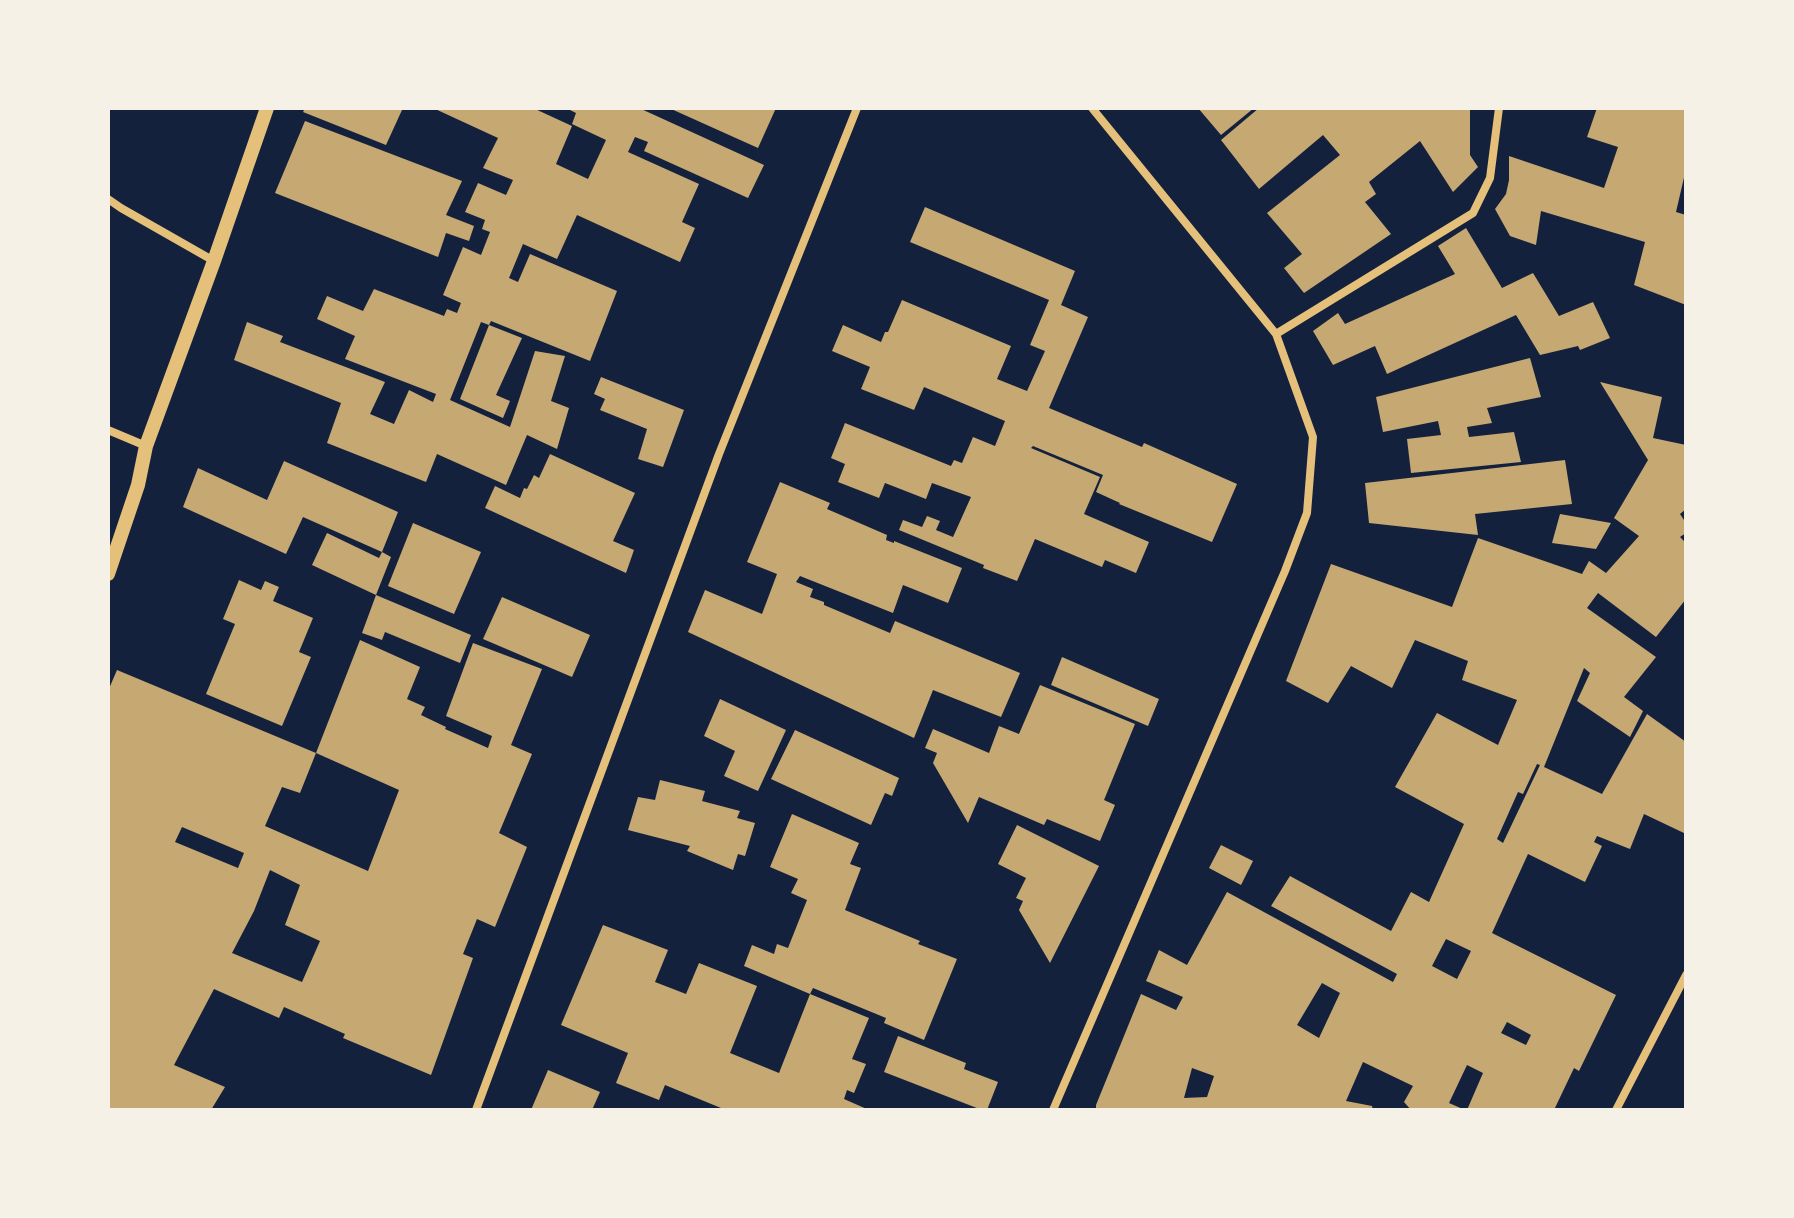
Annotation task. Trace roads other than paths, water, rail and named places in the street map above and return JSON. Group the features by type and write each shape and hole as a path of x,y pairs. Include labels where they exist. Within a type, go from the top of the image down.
{"street":[{"path":"108,574 138,485 146,446 267,108"},
{"path":"476,1110 719,454 857,108"},
{"path":"1053,1110 1285,571 1307,513 1313,437 1276,334 1092,108"},
{"path":"1276,334 1473,213 1490,178 1499,108"},
{"path":"108,199 214,261"},
{"path":"108,430 146,446"},
{"path":"1616,1110 1686,975"}]}
